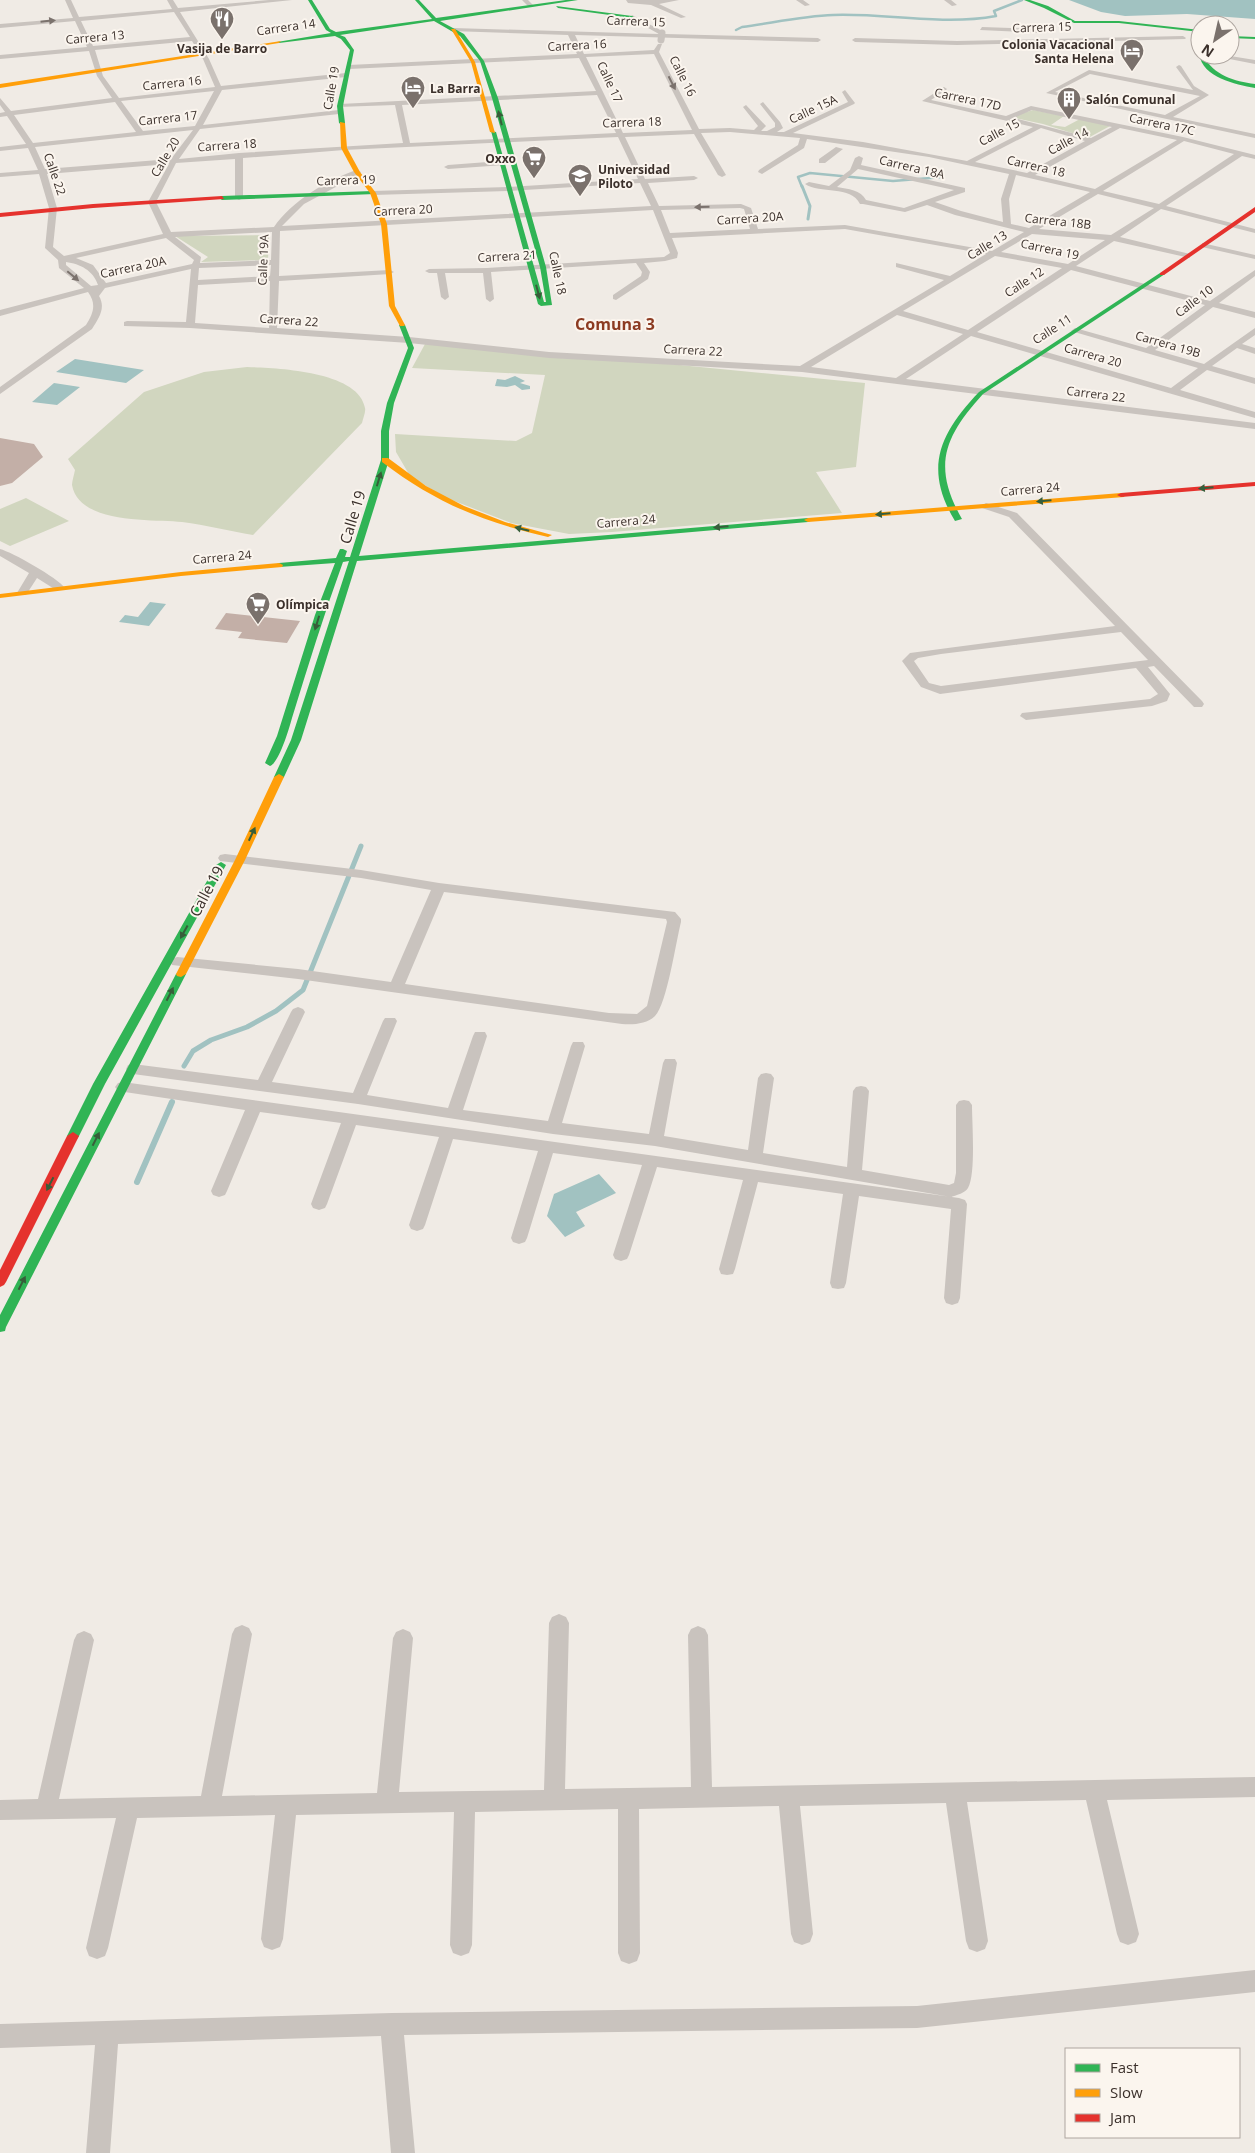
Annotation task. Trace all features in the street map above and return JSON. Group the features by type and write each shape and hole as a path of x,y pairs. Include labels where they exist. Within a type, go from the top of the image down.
{"street":[{"path":"68,0 91,48 99,73 115,100 140,134"},
{"path":"170,0 204,56 219,89"},
{"path":"0,26 289,0"},
{"name":"Calle 19","path":"0,1327 240,860 296,740 369,513 384,454 383,430 411,348 392,306 384,224 373,193 357,172 344,148 339,109 352,50 340,36 328,30 310,0"},
{"name":"Calle 18","path":"417,0 478,61 537,267"},
{"name":"Carrera 14","path":"0,92 99,73 204,56 340,36 444,26 528,3 576,0"},
{"path":"652,4 676,0"},
{"path":"799,0 807,5"},
{"path":"947,0 954,5"},
{"path":"632,17 627,8 628,1 652,4 683,17"},
{"path":"1030,1 1072,21 1119,22 1190,30"},
{"name":"Carrera 14","path":"340,36 444,26 560,7 632,17"},
{"name":"Calle 16","path":"632,17 662,37 657,50 696,131 722,175"},
{"name":"Carrera 15","path":"444,26 570,32 645,41 818,40"},
{"path":"982,29 1053,31"},
{"name":"Calle 17","path":"570,32 584,56 641,181 656,208 674,253"},
{"path":"1060,33 1067,40"},
{"path":"1240,37 1255,38"},
{"path":"1183,38 1190,45"},
{"name":"Carrera 15","path":"854,40 957,43 1190,38"},
{"name":"Carrera 13","path":"0,57 192,39"},
{"path":"645,41 657,50"},
{"name":"Carrera 16","path":"0,115 219,89 348,71 657,50"},
{"path":"1240,60 1255,62"},
{"path":"1205,65 1231,81 1255,86"},
{"path":"1180,67 1192,87 1206,95"},
{"path":"1206,95 1092,72 1084,73 1049,93 1255,136"},
{"name":"Carrera 14","path":"0,86 99,73"},
{"name":"Calle 20","path":"152,202 174,161 197,129 219,89"},
{"name":"Carrera 17D","path":"944,89 925,99 926,101 1040,126 1092,141"},
{"name":"Calle 15A","path":"784,135 852,103 845,92"},
{"name":"Carrera 17","path":"0,149 197,129 339,109 398,103 601,93"},
{"path":"1167,117 1206,95"},
{"name":"Calle 22","path":"0,100 31,146 42,170 53,208 49,248 62,259 62,266 93,292"},
{"path":"398,103 407,144"},
{"path":"763,104 778,123 779,128 769,133"},
{"path":"746,107 762,126 756,132"},
{"name":"Calle 15","path":"1006,118 1034,108"},
{"name":"Carrera 17C","path":"1034,108 1183,139 1255,157"},
{"name":"Calle 15","path":"970,162 1040,126"},
{"name":"Calle 14","path":"1027,176 1119,126"},
{"name":"Carrera 18","path":"0,175 42,170 407,144 696,131 756,132 970,162 1255,231"},
{"path":"806,138 810,142 845,151 860,159 857,166 831,188"},
{"name":"Calle 15A","path":"762,172 801,146 806,138"},
{"name":"Calle 13","path":"802,369 1183,139"},
{"name":"Calle 18","path":"500,140 501,163 514,188"},
{"path":"822,160 845,151"},
{"name":"Calle 12","path":"896,382 1241,153"},
{"path":"239,156 239,198"},
{"path":"448,167 501,163"},
{"name":"Carrera 18A","path":"857,166 962,190 927,202"},
{"name":"Calle 19A","path":"273,332 276,230 280,223 302,202 357,172"},
{"path":"1007,225 1006,199 1013,172"},
{"name":"Carrera 19","path":"0,215 53,208 152,202 514,188 694,178"},
{"path":"809,184 854,192 862,197 863,202 899,210 908,210 927,202"},
{"path":"152,202 168,235 198,259 195,266 190,325"},
{"name":"Carrera 18B","path":"927,202 958,213 1030,231 1113,238 1187,256"},
{"name":"Carrera 20","path":"62,259 168,235 656,208 734,205 747,208 754,230"},
{"name":"Calle 11","path":"958,519 950,509 942,488 941,460 960,416 981,393 1205,245 1255,209"},
{"name":"Carrera 19","path":"836,226 996,252 1070,267 1255,315"},
{"name":"Carrera 20A","path":"667,236 836,226"},
{"path":"1205,245 1255,257"},
{"name":"Carrera 21","path":"429,271 486,270 639,261 670,258 674,253"},
{"path":"0,391 89,327 96,318 100,307 93,292 102,286 102,281 90,268 77,261 62,259"},
{"path":"616,297 645,277 646,272 639,261"},
{"name":"Carrera 20A","path":"102,286 195,266 274,262"},
{"path":"899,265 951,279"},
{"path":"486,270 490,299"},
{"path":"441,271 445,297"},
{"path":"194,282 390,272"},
{"name":"Calle 10","path":"1148,351 1255,272"},
{"name":"Carrera 20A","path":"0,312 93,292"},
{"name":"Carrera 20","path":"896,312 1255,414"},
{"name":"Carrera 22","path":"127,324 190,325 409,340 549,355 802,369 1255,426"},
{"name":"Carrera 19B","path":"1075,331 1255,381"},
{"path":"1173,391 1255,331"},
{"path":"1235,345 1255,351"},
{"path":"384,454 408,480 438,499 476,516 520,529 570,540"},
{"name":"Calle 19","path":"361,496 377,455 384,454"},
{"name":"Carrera 24","path":"353,565 570,540 1255,484"},
{"name":"Carrera 24","path":"829,530 1255,494"},
{"path":"986,506 1013,515 1126,628 1198,704"},
{"path":"355,513 369,513"},
{"name":"Calle 19","path":"266,772 282,736 319,615 347,537"},
{"path":"0,552 35,571 60,588"},
{"name":"Carrera 24","path":"0,596 181,574 572,552"},
{"name":"Carrera 24","path":"0,604 338,566"},
{"path":"22,593 35,571"},
{"path":"1126,628 914,655 908,661 925,685 940,690 1158,662"},
{"path":"1026,716 1152,702 1163,698 1162,690 1139,664"},
{"path":"168,961 316,976 631,1020 646,1017 654,1007 674,922 670,915 240,860 227,854"},
{"name":"Calle 19","path":"0,1282 99,1084 227,854"},
{"path":"396,988 440,887"},
{"path":"262,1087 298,1012"},
{"path":"358,1099 390,1021"},
{"path":"454,1114 480,1036"},
{"path":"553,1128 578,1046"},
{"path":"655,1140 670,1063"},
{"path":"109,1066 358,1099 553,1128 655,1140 755,1156 853,1181 960,1204 952,1298"},
{"path":"755,1156 766,1078"},
{"path":"99,1084 752,1175 853,1181 943,1190 956,1189 961,1186 964,1172 964,1105"},
{"path":"838,1283 853,1181 861,1091"},
{"path":"219,1190 255,1105"},
{"path":"320,1204 351,1118"},
{"path":"417,1225 448,1132"},
{"path":"519,1238 547,1146"},
{"path":"621,1256 651,1161"},
{"path":"727,1269 752,1175"},
{"path":"554,1800 559,1623"},
{"path":"209,1807 242,1634"},
{"path":"698,1635 702,1797"},
{"path":"387,1803 403,1638"},
{"path":"46,1810 84,1640"},
{"path":"0,1810 955,1794 1094,1788 1255,1787"},
{"path":"1094,1788 1128,1934"},
{"path":"955,1794 977,1941"},
{"path":"789,1796 802,1934"},
{"path":"628,1798 629,1953"},
{"path":"461,1945 465,1802"},
{"path":"272,1939 287,1804"},
{"path":"97,1948 129,1808"},
{"path":"0,2036 392,2024 917,2017 1255,1981"},
{"path":"392,2024 403,2153"},
{"path":"98,2153 107,2033"}],"green space":[{"path":"1033,110 1064,116 1051,125 1065,127 1080,119 1110,126 1088,138 1043,124 1010,117"},
{"path":"269,235 268,260 201,262 208,257 175,236"},
{"path":"425,344 560,358 659,363 865,383 856,467 816,472 842,513 569,534 511,523 444,497 410,476 396,452 395,434 516,441 532,433 545,375 412,368"},
{"path":"247,367 295,371 333,379 348,386 359,396 365,408 362,423 253,535 182,522 137,520 119,517 88,507 78,498 72,485 75,470 68,459 144,392 204,372"},
{"path":"26,498 69,521 10,546 0,541 0,509"}],"water":[{"path":"1069,0 1255,0 1255,19 1240,18 1240,15 1125,16 1101,12"},
{"path":"75,359 144,370 126,383 56,372"},
{"path":"515,376 525,381 520,383 530,386 530,389 522,390 515,385 507,387 495,386 497,379 505,380"},
{"path":"54,383 80,387 57,405 32,402"},
{"path":"150,602 166,604 149,626 119,622 125,615 138,617"},
{"path":"599,1174 616,1193 576,1212 585,1226 565,1237 547,1216 554,1194"}],"building":[{"path":"0,438 34,444 43,457 12,483 0,486"},
{"name":"Olímpica","path":"226,613 300,621 287,643 238,638 242,632 215,629"}],"waterway":[{"path":"736,30 742,27 833,15 935,20 976,19 996,16 994,11 1022,0"},
{"path":"802,187 798,177 810,173 893,181 943,177"},
{"path":"802,186 810,206 808,219"},
{"path":"184,1066 193,1051 211,1040 247,1027 276,1011 303,990 361,846"},
{"path":"137,1182 172,1102"}],"traffic: fast":[{"path":"310,0 328,30 343,38 352,50 340,106 342,123"},
{"path":"417,0 435,20 462,35 482,61 495,98 543,267 550,304 541,304 493,132"},
{"path":"279,42 576,0"},
{"path":"1026,0 1046,7 1074,22 1119,22 1190,30"},
{"path":"558,7 632,17"},
{"path":"1240,37 1255,38"},
{"path":"1207,65 1223,78 1255,86"},
{"path":"222,198 373,193"},
{"path":"958,519 948,501 941,468 943,452 956,422 981,393 1162,274"},
{"path":"279,777 296,740 385,460 384,445 387,417 395,389 411,348 402,325"},
{"path":"279,565 808,520"},
{"path":"270,763 282,736 319,615 343,551"},
{"path":"73,1136 99,1084 221,865"},
{"path":"0,1327 181,974"}],"traffic: slow":[{"path":"453,30 473,62 493,132"},
{"path":"0,86 279,42"},
{"path":"342,123 344,148 357,172 373,193 384,224 392,306 402,325"},
{"path":"385,460 423,487 462,508 503,523 548,535"},
{"path":"808,520 1121,495"},
{"path":"0,596 181,574 279,565"},
{"path":"181,974 240,860 279,777"}],"traffic: jam":[{"path":"0,215 93,206 222,198"},
{"path":"1162,274 1255,209"},
{"path":"1121,495 1255,484"},
{"path":"0,1282 73,1136"}],"place":[{"name":"Vasija de Barro","path":"222,40"},
{"name":"Colonia Vacacional Santa Helena","path":"1132,72"},
{"name":"La Barra","path":"413,109"},
{"name":"Salón Comunal","path":"1069,120"},
{"name":"Oxxo","path":"534,179"},
{"name":"Universidad Piloto","path":"580,197"},
{"name":"Olímpica","path":"258,625"}],"district":[{"name":"Comuna 3","path":"615,324"}]}
